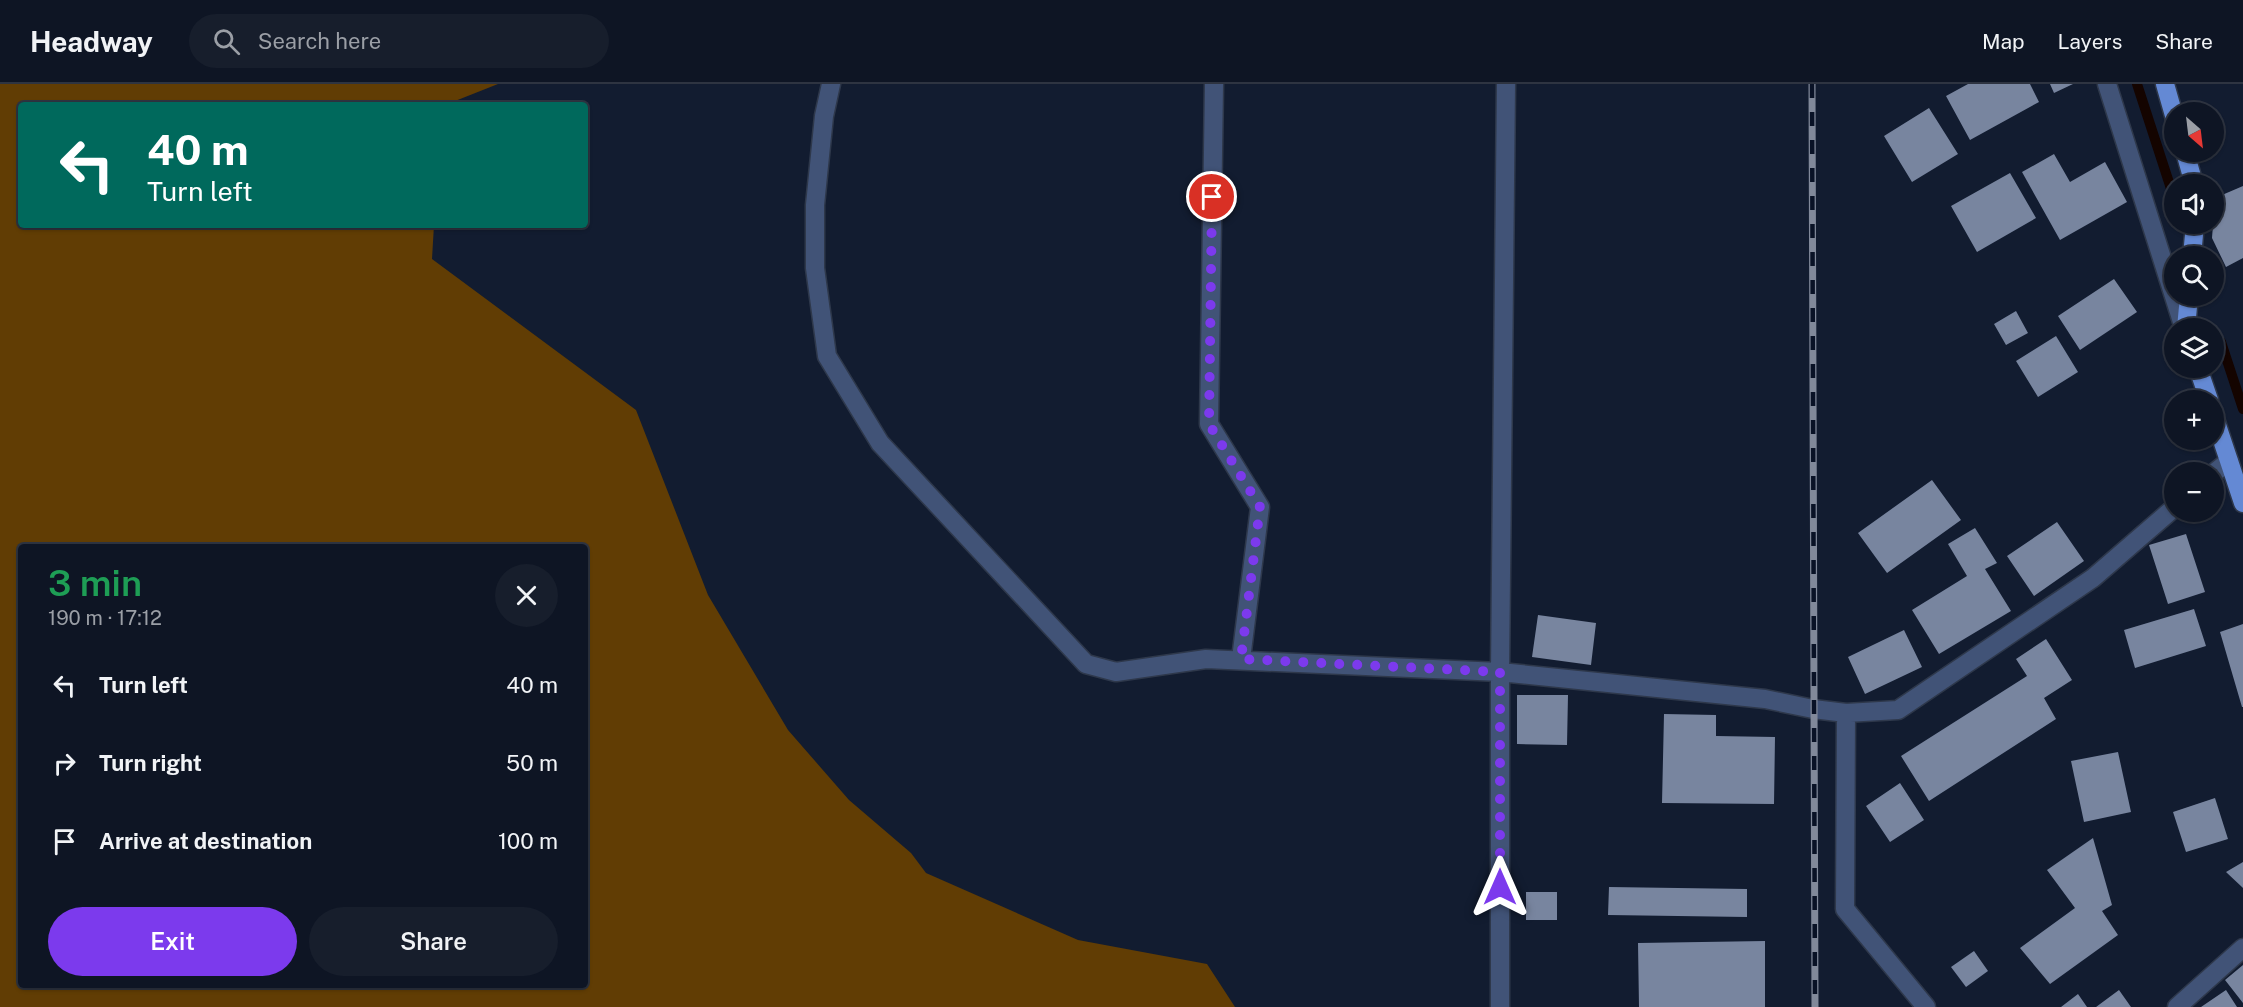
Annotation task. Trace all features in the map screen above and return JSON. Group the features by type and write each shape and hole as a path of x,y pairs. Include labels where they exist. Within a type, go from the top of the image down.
{"main road":[{"path":"2164,84 2170,102"},
{"path":"2224,445 2243,503"}],"street":[{"path":"831,84 824,116 815,205 815,268 827,356 880,443 1086,664 1116,672 1206,659 1241,659 1500,672 1765,699 1846,713 1898,710 2093,578 2164,517"},
{"path":"1214,84 1209,424 1260,507 1241,659"},
{"path":"1500,1007 1500,672 1506,84"},
{"path":"2107,84 2182,318"},
{"path":"2224,464 2229,460"},
{"path":"1846,713 1845,909 1926,1007"},
{"path":"2177,1007 2243,948"}],"shaded area":[{"path":"0,84 498,84 453,102 18,102 18,228 434,228 432,259 636,410 708,595 788,730 849,800 911,853 926,873 1078,940 1207,964 1235,1007 0,1007"}],"building":[{"path":"1968,84 2030,84 2039,102 1970,140 1946,96"},
{"path":"2050,84 2073,84 2054,93"},
{"path":"1929,108 1958,154 1912,182 1884,136"},
{"path":"2054,154 2070,182 2105,162 2127,202 2060,240 2022,172"},
{"path":"2010,173 2036,218 1977,252 1951,206"},
{"path":"2243,186 2243,258 2226,267 2224,246 2216,246 2212,238 2212,234 2224,234 2224,194"},
{"path":"2114,279 2137,312 2080,350 2058,316"},
{"path":"2016,311 2028,333 2006,345 1994,324"},
{"path":"2056,336 2078,372 2038,397 2016,361"},
{"path":"1932,480 1961,520 1887,573 1858,533"},
{"path":"2057,522 2084,561 2034,596 2007,556"},
{"path":"1975,528 1997,563 1985,569 2011,611 1939,654 1912,610 1967,576 1948,544"},
{"path":"2186,534 2205,592 2168,604 2149,545"},
{"path":"2194,609 2206,646 2135,668 2124,630"},
{"path":"1538,615 1596,623 1591,665 1532,657"},
{"path":"2243,624 2243,707 2242,707 2220,632"},
{"path":"1904,630 1922,667 1865,694 1848,657"},
{"path":"2046,639 2072,680 2044,698 2056,719 1929,801 1901,756 2027,676 2016,659"},
{"path":"1517,695 1568,695 1567,745 1517,744"},
{"path":"1664,714 1716,715 1716,736 1775,737 1774,804 1662,803"},
{"path":"2118,752 2131,812 2084,822 2071,761"},
{"path":"1900,783 1924,820 1890,842 1866,806"},
{"path":"2215,798 2228,839 2186,852 2173,812"},
{"path":"2093,838 2112,905 2102,911 2118,935 2050,984 2020,948 2075,908 2047,870"},
{"path":"2243,862 2243,888 2226,872"},
{"path":"1609,887 1747,889 1747,917 1608,915"},
{"path":"1526,892 1557,892 1557,920 1526,920"},
{"path":"1765,941 1765,1007 1639,1007 1638,943"},
{"path":"1974,951 1988,971 1966,987 1951,967"},
{"path":"2243,965 2243,1003 2225,980"},
{"path":"2119,990 2131,1007 2096,1007"},
{"path":"2226,990 2237,1007 2201,1007"},
{"path":"2078,994 2087,1007 2061,1007"}],"waterway":[{"path":"2137,84 2166,174"},
{"path":"2224,351 2243,409"}],"railway":[{"path":"1812,84 1815,1007"}],"route":[{"path":"1212,197 1209,424 1260,507 1241,659 1500,672 1500,887"}]}
